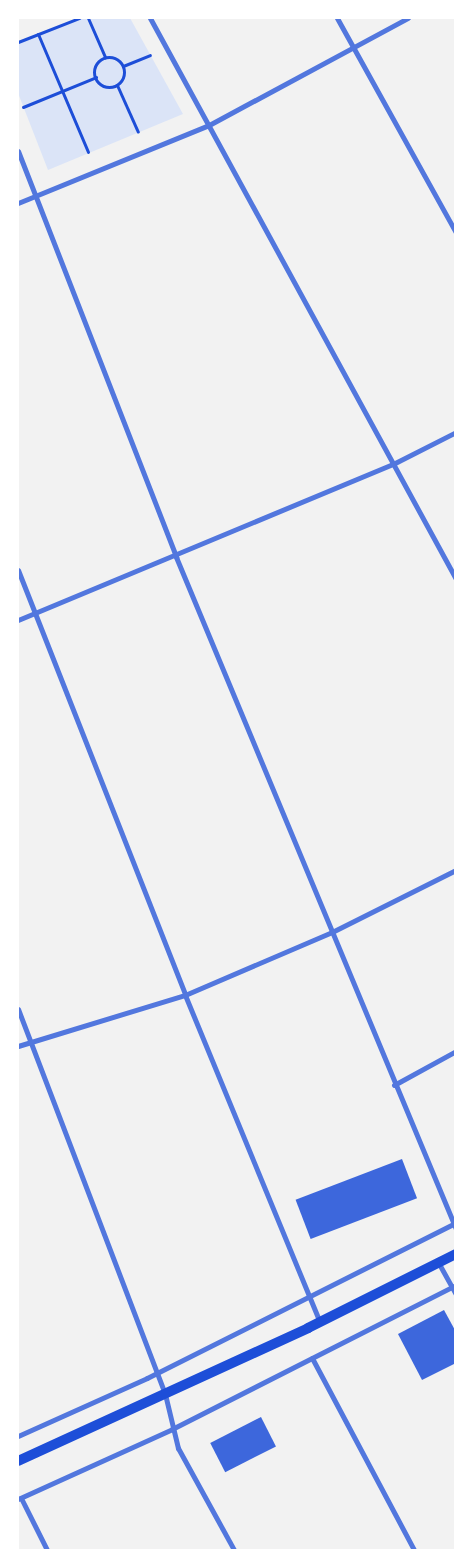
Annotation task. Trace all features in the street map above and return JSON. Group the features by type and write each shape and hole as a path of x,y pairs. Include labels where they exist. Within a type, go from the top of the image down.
{"main road":[{"path":"18,1459 165,1394 320,1322 456,1254"}],"street":[{"path":"150,18 456,578"},
{"path":"337,18 456,233"},
{"path":"18,202 209,125 355,49 408,18"},
{"path":"18,151 176,557 394,1085 455,1226 157,1373 18,1436"},
{"path":"18,620 176,557 393,464 456,432"},
{"path":"18,570 185,995 308,1297 320,1322"},
{"path":"18,1046 185,995 332,932 456,870"},
{"path":"18,1009 165,1394 172,1429 234,1550"},
{"path":"394,1085 456,1051"},
{"path":"438,1262 454,1286 456,1294"},
{"path":"47,1550 19,1499 172,1429 454,1286"},
{"path":"312,1358 414,1550"}],"path":[{"path":"18,42 78,18"},
{"path":"88,18 105,57"},
{"path":"38,34 88,152"},
{"path":"123,66 150,55"},
{"path":"105,57 114,58 123,66 123,78 117,86"},
{"path":"105,57 95,68 96,78 102,85 117,86"},
{"path":"23,107 96,78"},
{"path":"117,86 138,132"}],"shaded area":[{"path":"79,18 130,18 183,114 48,170 18,93 18,42"}],"building":[{"path":"402,1159 417,1198 311,1239 296,1200"},
{"path":"444,1310 456,1332 456,1363 422,1380 398,1334"},
{"path":"261,1417 276,1446 225,1472 210,1443"}]}
